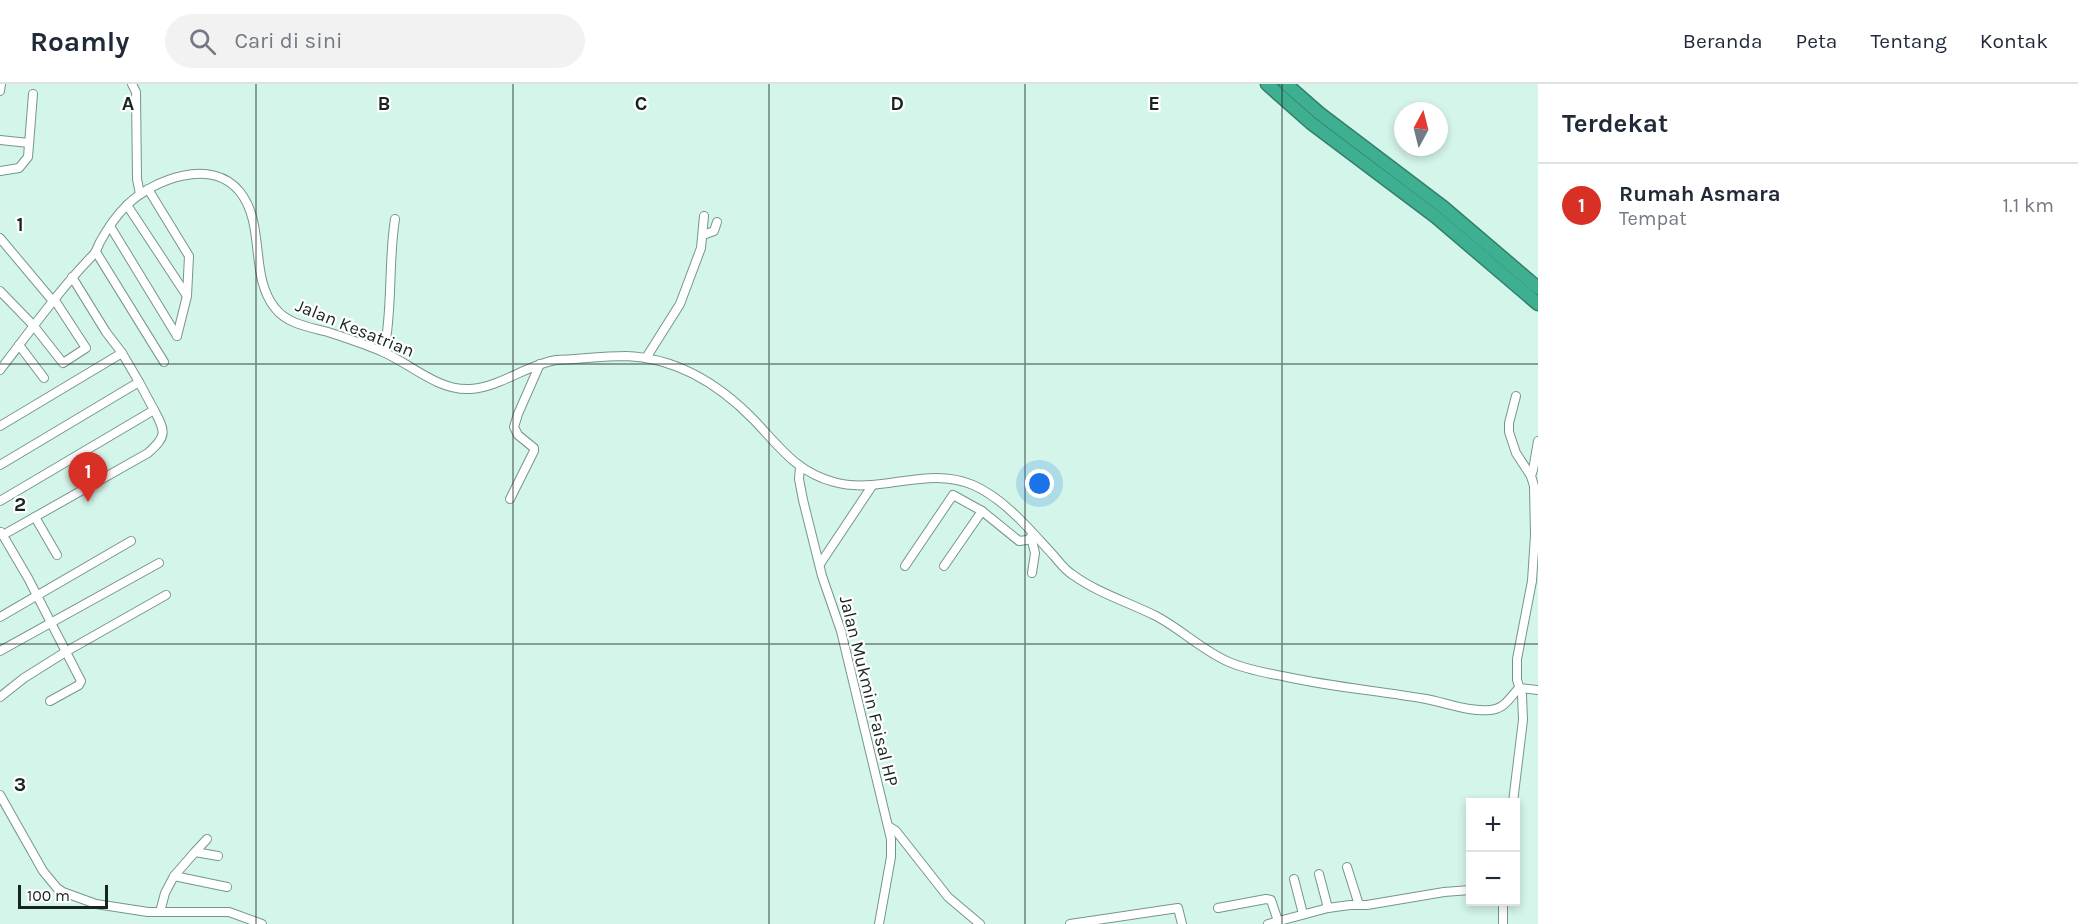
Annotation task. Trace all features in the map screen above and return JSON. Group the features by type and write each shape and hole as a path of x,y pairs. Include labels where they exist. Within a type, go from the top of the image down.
{"highway":[{"path":"1268,84 1311,123 1342,139"},
{"path":"1286,84 1342,139 1538,288"},
{"path":"1439,212 1538,304"}],"street":[{"path":"0,91 1,84"},
{"path":"110,226 177,336 187,296 189,256 137,179 136,92 132,84"},
{"path":"0,171 14,170 28,157 33,94"},
{"path":"0,140 29,143"},
{"name":"Jalan Kesatrian","path":"0,370 53,299 96,252 110,226 127,205 144,192 165,181 197,174 217,176 232,184 247,204 257,243 262,283 280,314 295,323 351,339 384,352 443,384 467,389 494,384 555,360 604,357 646,358 684,369 706,380 734,400 784,454 800,467 834,482 872,486 915,478 932,478 952,479 973,485 1009,508 1032,537 1074,576 1103,593 1157,617 1221,658 1252,670 1315,683 1480,710 1499,708 1519,688"},
{"path":"127,205 187,296"},
{"path":"646,358 677,309 701,248 704,216"},
{"path":"384,352 390,316 390,260 396,219"},
{"path":"703,235 714,231 717,222"},
{"path":"0,238 53,299 86,348 63,363 33,325 0,291"},
{"path":"96,252 164,362"},
{"path":"50,701 79,685 81,681 38,596 1,533 35,517 148,453 162,439 163,429 122,353 106,332 72,277"},
{"path":"20,345 44,378"},
{"path":"0,426 122,353"},
{"path":"510,499 534,451 534,447 518,435 514,428 540,364"},
{"path":"0,465 139,382"},
{"path":"1514,798 1523,720 1522,695 1516,671 1534,563 1535,499 1531,476 1520,460 1509,432 1516,396"},
{"path":"0,501 154,410"},
{"path":"1531,476 1538,441"},
{"name":"Jalan Mukmin Faisal HP","path":"800,467 802,493 843,641 888,826 891,851 879,924"},
{"path":"820,564 872,486"},
{"path":"905,566 953,495 982,511 1019,541 1032,537 1035,553 1032,573"},
{"path":"944,566 982,511"},
{"path":"35,517 57,555"},
{"path":"0,617 131,541"},
{"path":"0,651 159,563"},
{"path":"0,697 24,678 67,651 166,595"},
{"path":"1519,688 1538,690"},
{"path":"0,795 43,871 57,888 85,902 160,912 229,912 262,924"},
{"path":"888,826 896,831 948,897 980,924"},
{"path":"160,912 165,893 174,876 207,838"},
{"path":"195,852 218,856"},
{"path":"1347,867 1359,905"},
{"path":"1319,874 1328,908"},
{"path":"174,876 227,887"},
{"path":"1294,879 1303,914"},
{"path":"1268,924 1328,908 1367,905 1466,890"},
{"path":"1218,908 1271,900 1278,921"},
{"path":"1503,906 1503,924"},
{"path":"1070,924 1113,921 1178,908 1182,924"}],"place":[{"name":"Rumah Asmara","path":"88,502"}]}
